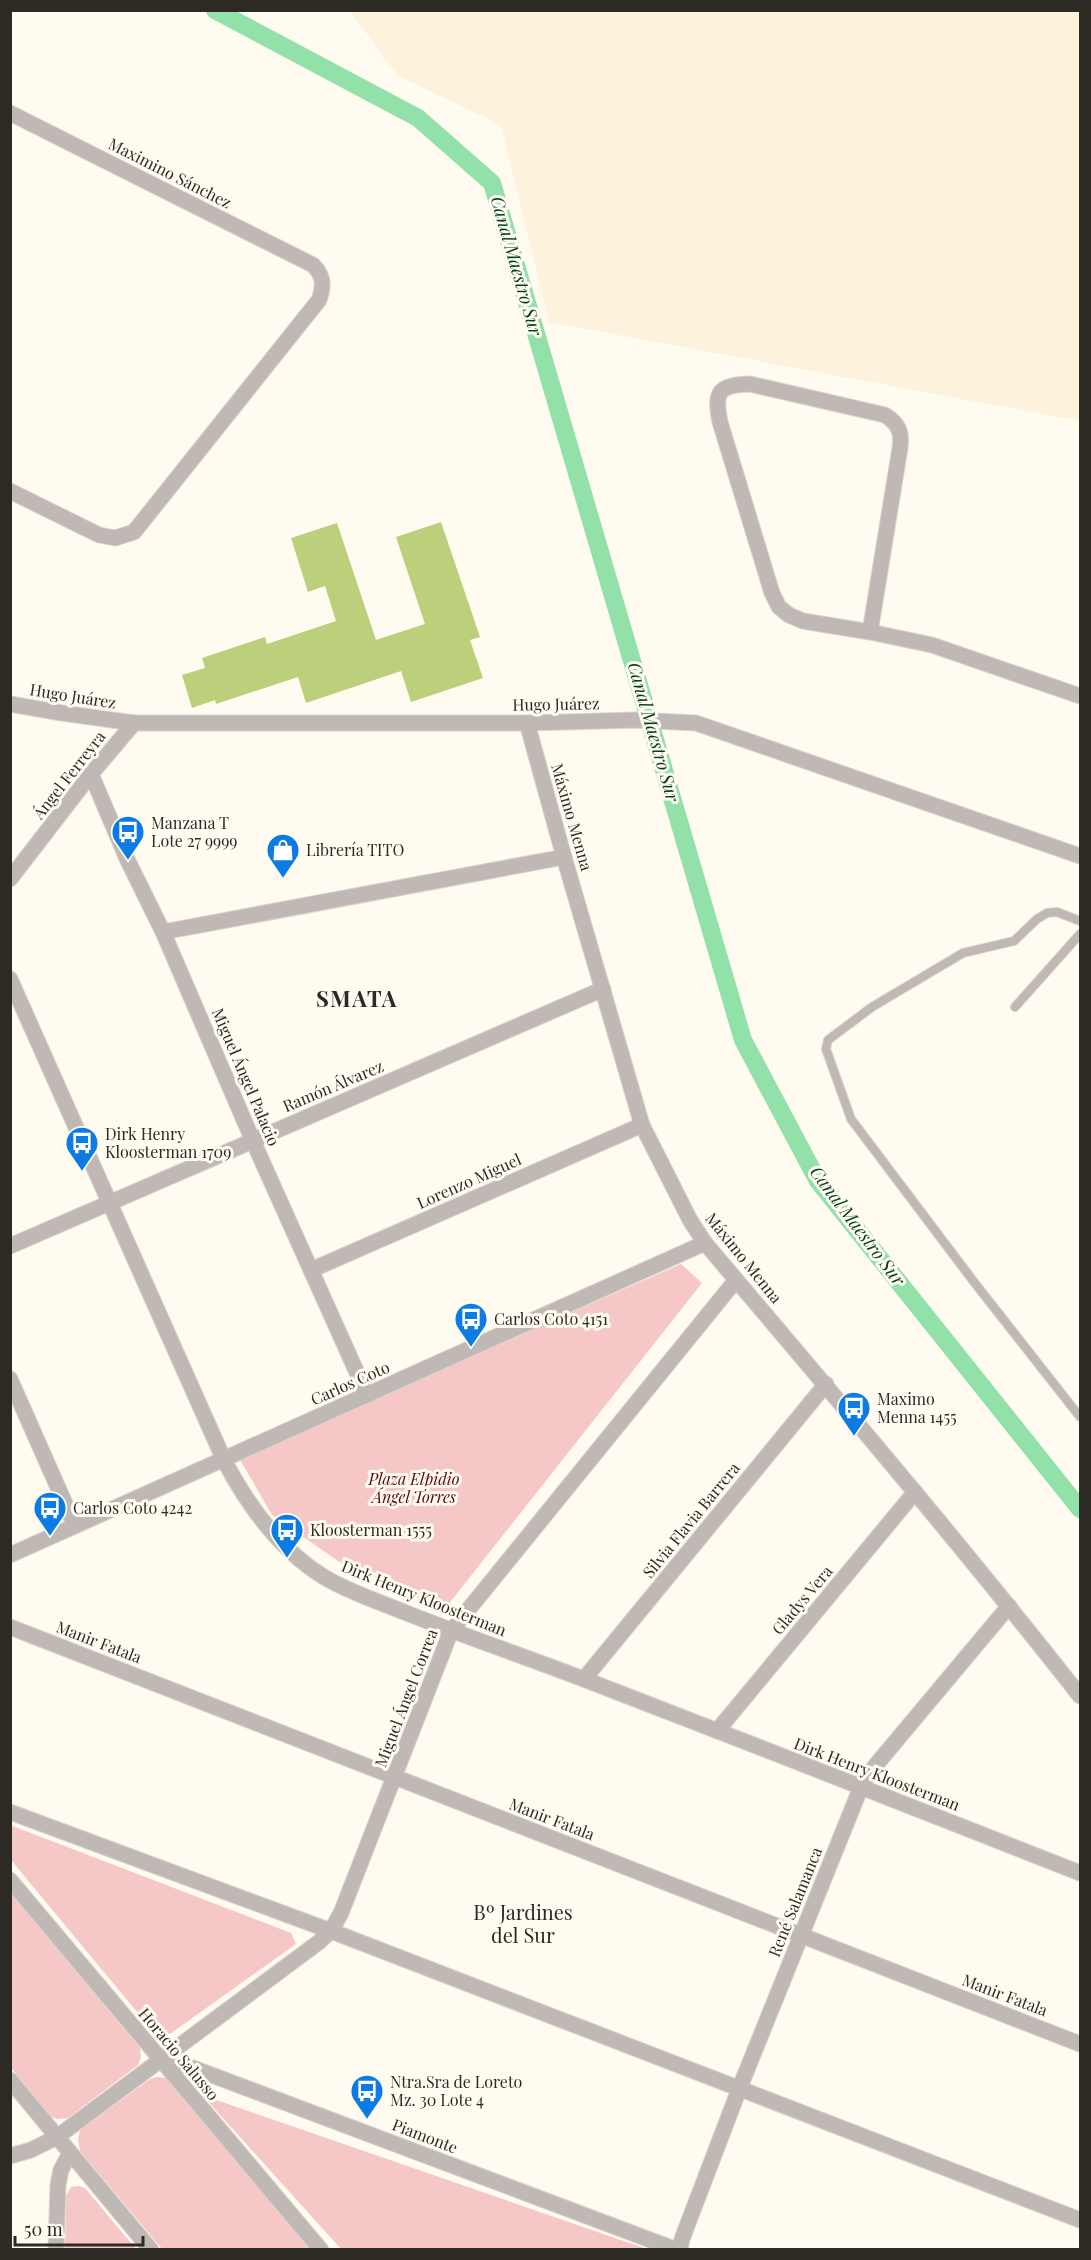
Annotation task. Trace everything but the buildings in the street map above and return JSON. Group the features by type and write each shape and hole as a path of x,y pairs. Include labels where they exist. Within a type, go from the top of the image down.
{"street":[{"name":"Maximino Sánchez","path":"10,113 313,265 321,272 323,281 319,300 134,532 115,538 99,535 10,491"},
{"path":"870,632 900,448 901,435 898,426 885,415 750,384 735,384 724,389 718,395 716,404 720,422 772,593 779,607 789,615 803,621 932,645 1080,696"},
{"name":"Hugo Juárez","path":"10,704 134,723 527,723 636,720 696,723 1080,856"},
{"name":"Ángel Ferreyra","path":"10,879 91,774 134,723"},
{"name":"Máximo Menna","path":"527,723 642,1125 690,1220 705,1243 826,1384 1080,1696"},
{"name":"Miguel Ángel Palacio","path":"91,774 368,1395"},
{"path":"163,932 564,856"},
{"name":"Dirk Henry Kloosterman","path":"10,979 224,1460 245,1496 276,1537 322,1576 348,1590 451,1631 584,1679 1080,1873"},
{"name":"Ramón Álvarez","path":"10,1246 603,989"},
{"name":"Lorenzo Miguel","path":"311,1270 642,1125"},
{"name":"Carlos Coto","path":"10,1555 705,1243"},
{"name":"Miguel Ángel Correa","path":"10,2156 31,2150 57,2137 331,1931 341,1913 395,1778 451,1631 736,1280"},
{"path":"10,1379 75,1526"},
{"name":"Silvia Flavia Barrera","path":"584,1679 826,1384"},
{"name":"Gladys Vera","path":"717,1731 915,1492"},
{"name":"René Salamanca","path":"678,2250 740,2087 861,1787 870,1772 1009,1606"},
{"name":"Manir Fatala","path":"10,1627 1080,2044"},
{"path":"10,1812 331,1931 1080,2220"},
{"name":"Horacio Salusso","path":"10,1880 321,2250"},
{"name":"Piamonte","path":"160,2059 193,2068 678,2250"},
{"path":"10,2080 151,2250"},
{"path":"56,2250 58,2185 61,2170 70,2153"}],"lane":[{"path":"1080,921 1057,912 1047,914 1037,919 1014,941 963,953 872,1006 828,1040 826,1049 851,1119 1080,1417"},
{"path":"1015,1007 1080,934"}],"shaded area":[{"path":"350,11 1080,11 1080,421 549,322 501,125 398,76"}],"green space":[{"name":"Plaza Elpidio Ángel Torres","path":"681,1264 702,1283 444,1610 338,1561 272,1515 239,1458"},
{"path":"10,1825 291,1933 296,1944 170,2034 152,2030 11,1860"},
{"path":"10,1892 140,2048 141,2057 138,2065 68,2118 57,2119 50,2116 11,2068"},
{"path":"167,2078 313,2249 162,2249 80,2151 78,2140 80,2130 150,2079"},
{"path":"202,2095 647,2249 341,2249"},
{"path":"71,2187 85,2188 136,2249 65,2249 66,2196"}],"waterway":[{"name":"Canal Maestro Sur","path":"215,10 418,118 492,183 743,1040 818,1181 1080,1509"}],"place":[{"name":"Manzana T Lote 27 9999","path":"128,861"},
{"name":"Librería TITO","path":"283,879"},
{"name":"Dirk Henry Kloosterman 1709","path":"82,1172"},
{"name":"Carlos Coto 4151","path":"471,1348"},
{"name":"Maximo Menna 1455","path":"854,1437"},
{"name":"Carlos Coto 4242","path":"50,1537"},
{"name":"Kloosterman 1555","path":"287,1559"},
{"name":"Ntra.Sra de Loreto Mz. 30 Lote 4","path":"367,2120"}],"district":[{"name":"SMATA","path":"357,999"},
{"name":"Bº Jardines del Sur","path":"523,1924"}]}
